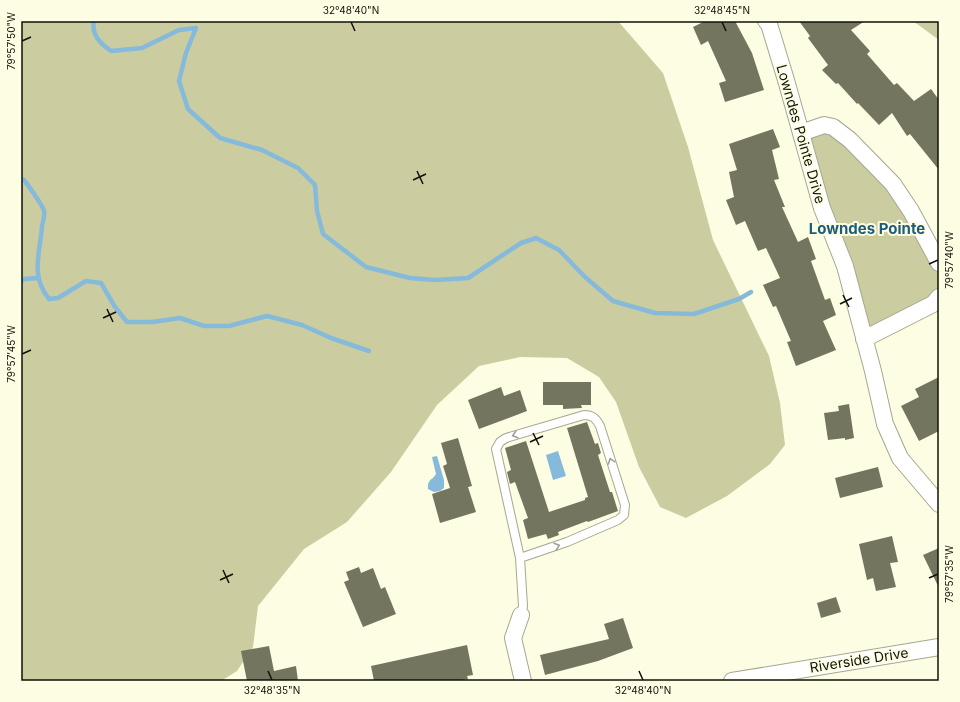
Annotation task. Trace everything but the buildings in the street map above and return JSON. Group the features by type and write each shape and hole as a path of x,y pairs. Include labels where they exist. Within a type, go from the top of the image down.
{"street":[{"name":"Lowndes Pointe Drive","path":"766,21 769,24 786,80 822,208 845,266 856,303 873,371 884,424 900,458 939,504"},
{"path":"801,133 824,125 833,127 850,140 893,184 911,211 939,263"},
{"path":"864,339 933,304 939,297"},
{"path":"521,615 513,638 523,681"},
{"name":"Riverside Drive","path":"732,681 939,647"}],"lane":[{"path":"520,558 567,542 618,520 624,515 625,505 600,426 590,415 584,415 506,438 500,442 496,449 520,558 523,606 521,615"}],"green space":[{"path":"21,21 618,21 663,73 688,147 713,240 769,356 780,403 785,445 770,464 727,496 686,518 660,507 639,467 616,402 599,377 567,358 520,357 479,366 437,405 391,472 347,522 304,549 258,606 253,647 237,671 221,681 21,681"},
{"path":"913,21 939,21 939,40"},
{"path":"824,125 893,184 939,263 939,297 864,339 801,133"}],"water":[{"path":"558,451 566,476 553,480 546,455"},
{"path":"437,456 444,480 444,488 440,491 434,492 428,489 428,486 429,481 436,474 432,457"}],"waterway":[{"path":"94,21 93,26 95,35 100,42 111,51 142,48 179,30 196,28 186,53 179,81 188,109 220,138 262,150 298,168 315,185 317,211 323,234 366,267 410,278 435,280 468,278 521,243 536,238 559,250 585,277 613,301 655,313 694,314 739,299 751,292"},
{"path":"21,179 24,180 29,186 44,211 38,255 38,273 43,290 49,299 58,298 86,281 101,283 115,307 127,322 152,322 180,318 204,326 229,326 267,316 302,325 331,338 369,351"},
{"path":"21,282 24,279 38,278"}],"district":[{"name":"Lowndes Pointe","path":"867,229"}]}
